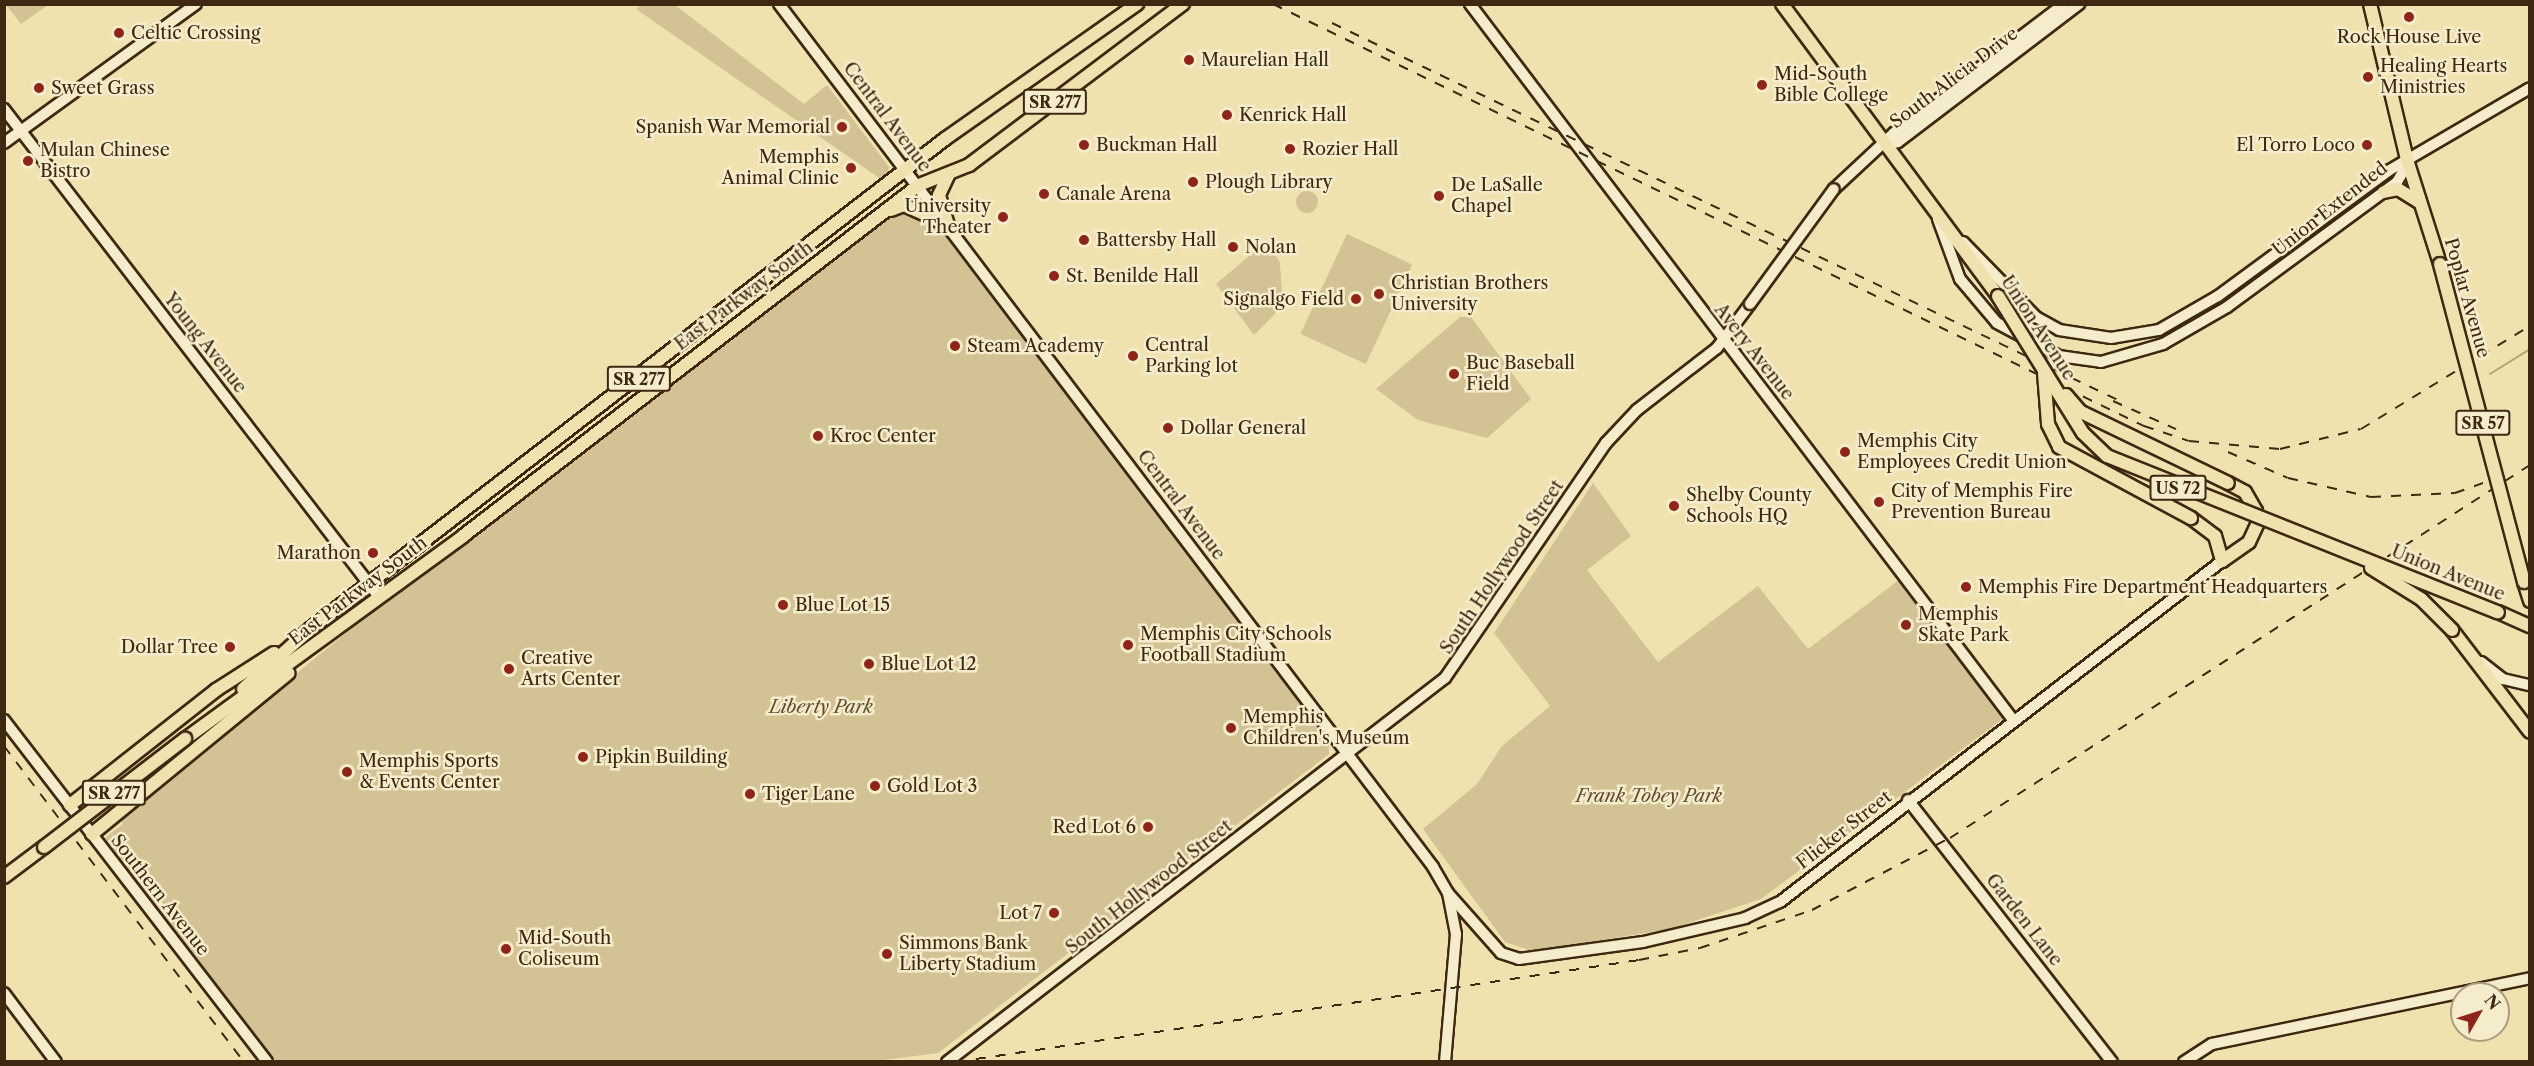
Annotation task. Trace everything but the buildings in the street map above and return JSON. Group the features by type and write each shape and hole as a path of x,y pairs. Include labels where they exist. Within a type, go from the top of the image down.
{"main road":[{"name":"East Parkway South","path":"187,737 310,629 906,168 1137,4"},
{"name":"East Parkway South","path":"6,875 187,737 331,635 919,185 969,165 1183,4"},
{"name":"Union Avenue","path":"1782,4 1998,296 2083,433 2107,456 2352,557 2529,626"},
{"name":"Poplar Avenue","path":"2370,4 2408,163 2440,264 2527,583 2529,601"},
{"path":"948,225 939,188 950,172"},
{"path":"2384,192 2398,189 2421,204"},
{"path":"884,212 904,206 948,225"},
{"path":"2044,369 2082,412 2228,483 2252,500 2258,523 2249,542 2222,561 2215,536 2191,518 2059,447 2048,424 2044,369"},
{"name":"Union Avenue","path":"2352,557 2411,592 2452,630 2471,654"},
{"path":"70,805 216,690 310,629"},
{"path":"92,834 331,635"},
{"name":"US 72","path":"2471,654 2529,732"}],"street":[{"path":"4,143 196,4"},
{"name":"Central Avenue","path":"779,4 1348,751 1448,893 1456,975 1445,1062"},
{"name":"Avery Avenue","path":"1470,4 2013,720"},
{"name":"South Alicia Drive","path":"1885,145 1894,133 2064,4"},
{"name":"South Alicia Drive","path":"1885,145 1898,142 2079,4"},
{"path":"2408,163 2529,88"},
{"name":"Young Avenue","path":"4,109 380,597"},
{"name":"South Hollywood Street","path":"947,1062 1445,678 1612,436 1725,340 1834,189 1885,145"},
{"name":"Union Extended","path":"1937,216 1960,279 1974,303 2004,328 2059,356 2102,362 2131,354 2192,328 2244,295 2384,192 2408,163"},
{"name":"Union Extended","path":"1937,216 2036,317 2084,338 2127,337 2159,330 2235,283 2388,171 2408,163"},
{"path":"2308,229 2317,241"},
{"path":"2235,283 2244,295"},
{"path":"2127,337 2131,354"},
{"name":"Flicker Street","path":"1448,893 1501,953 1519,959 1643,942 1745,918 1780,902 1908,800 2222,561"},
{"path":"2471,654 2493,674 2529,685"},
{"name":"Southern Avenue","path":"4,720 267,1062"},
{"name":"Garden Lane","path":"1908,800 2112,1062"},
{"path":"2184,1062 2212,1044 2388,1004 2529,978"},
{"path":"4,993 56,1061"}],"green space":[{"path":"6,5 48,5 21,24"},
{"path":"641,5 675,5 804,104 827,85 889,167 887,176 882,180 636,9"},
{"path":"1307,191 1315,194 1318,202 1315,210 1307,213 1299,210 1296,202 1299,194"},
{"name":"Liberty Park","path":"899,208 933,220 1329,739 1329,754 938,1053 876,1061 276,1061 105,838 123,824 120,816 392,596"},
{"name":"Signalgo Field","path":"1347,234 1412,264 1366,364 1301,334"},
{"path":"1267,241 1280,263 1282,293 1275,314 1254,335 1216,284"},
{"name":"Buc Baseball Field","path":"1460,317 1471,317 1531,399 1487,438 1418,420 1376,389"},
{"name":"Frank Tobey Park","path":"1593,483 1631,536 1587,570 1658,662 1758,586 1808,649 1899,580 2004,718 1761,899 1670,929 1532,951 1505,942 1423,829 1477,784 1502,746 1550,706 1494,633"}],"waterway":[{"path":"2490,374 2530,349"}],"railway":[{"path":"1273,4 2144,426 2189,441 2280,449 2361,429 2530,326"},
{"path":"1332,23 2122,402"},
{"path":"2113,401 2176,429"},
{"path":"2228,452 2288,478 2371,497 2455,493 2500,477"},
{"path":"956,1062 1639,960 1700,948 1812,910 1950,838 2530,465"},
{"path":"4,746 244,1062"}],"place":[{"name":"Rock House Live","path":"2409,17"},
{"name":"Celtic Crossing","path":"119,33"},
{"name":"Maurelian Hall","path":"1189,60"},
{"name":"Healing Hearts Ministries","path":"2368,77"},
{"name":"Mid-South Bible College","path":"1762,85"},
{"name":"Sweet Grass","path":"39,88"},
{"name":"Kenrick Hall","path":"1227,115"},
{"name":"Spanish War Memorial","path":"842,127"},
{"name":"Buckman Hall","path":"1084,145"},
{"name":"El Torro Loco","path":"2367,145"},
{"name":"Rozier Hall","path":"1290,149"},
{"name":"Mulan Chinese Bistro","path":"28,161"},
{"name":"Memphis Animal Clinic","path":"851,168"},
{"name":"Plough Library","path":"1193,182"},
{"name":"Canale Arena","path":"1044,194"},
{"name":"De LaSalle Chapel","path":"1439,196"},
{"name":"University Theater","path":"1003,217"},
{"name":"Battersby Hall","path":"1084,240"},
{"name":"Nolan","path":"1233,247"},
{"name":"St. Benilde Hall","path":"1054,276"},
{"name":"Christian Brothers University","path":"1379,294"},
{"name":"Signalgo Field","path":"1356,299"},
{"name":"Steam Academy","path":"955,346"},
{"name":"Central Parking lot","path":"1133,356"},
{"name":"Buc Baseball Field","path":"1454,374"},
{"name":"Dollar General","path":"1168,428"},
{"name":"Kroc Center","path":"818,436"},
{"name":"Memphis City Employees Credit Union","path":"1845,452"},
{"name":"City of Memphis Fire Prevention Bureau","path":"1879,502"},
{"name":"Shelby County Schools HQ","path":"1674,506"},
{"name":"Marathon","path":"373,553"},
{"name":"Memphis Fire Department Headquarters","path":"1966,587"},
{"name":"Blue Lot 15","path":"783,605"},
{"name":"Memphis Skate Park","path":"1906,625"},
{"name":"Memphis City Schools Football Stadium","path":"1128,645"},
{"name":"Dollar Tree","path":"230,647"},
{"name":"Blue Lot 12","path":"869,664"},
{"name":"Creative Arts Center","path":"509,669"},
{"name":"Memphis Children's Museum","path":"1231,728"},
{"name":"Pipkin Building","path":"583,757"},
{"name":"Memphis Sports & Events Center","path":"347,772"},
{"name":"Gold Lot 3","path":"875,786"},
{"name":"Tiger Lane","path":"750,794"},
{"name":"Red Lot 6","path":"1148,827"},
{"name":"Lot 7","path":"1054,913"},
{"name":"Mid-South Coliseum","path":"506,949"},
{"name":"Simmons Bank Liberty Stadium","path":"887,954"}]}
